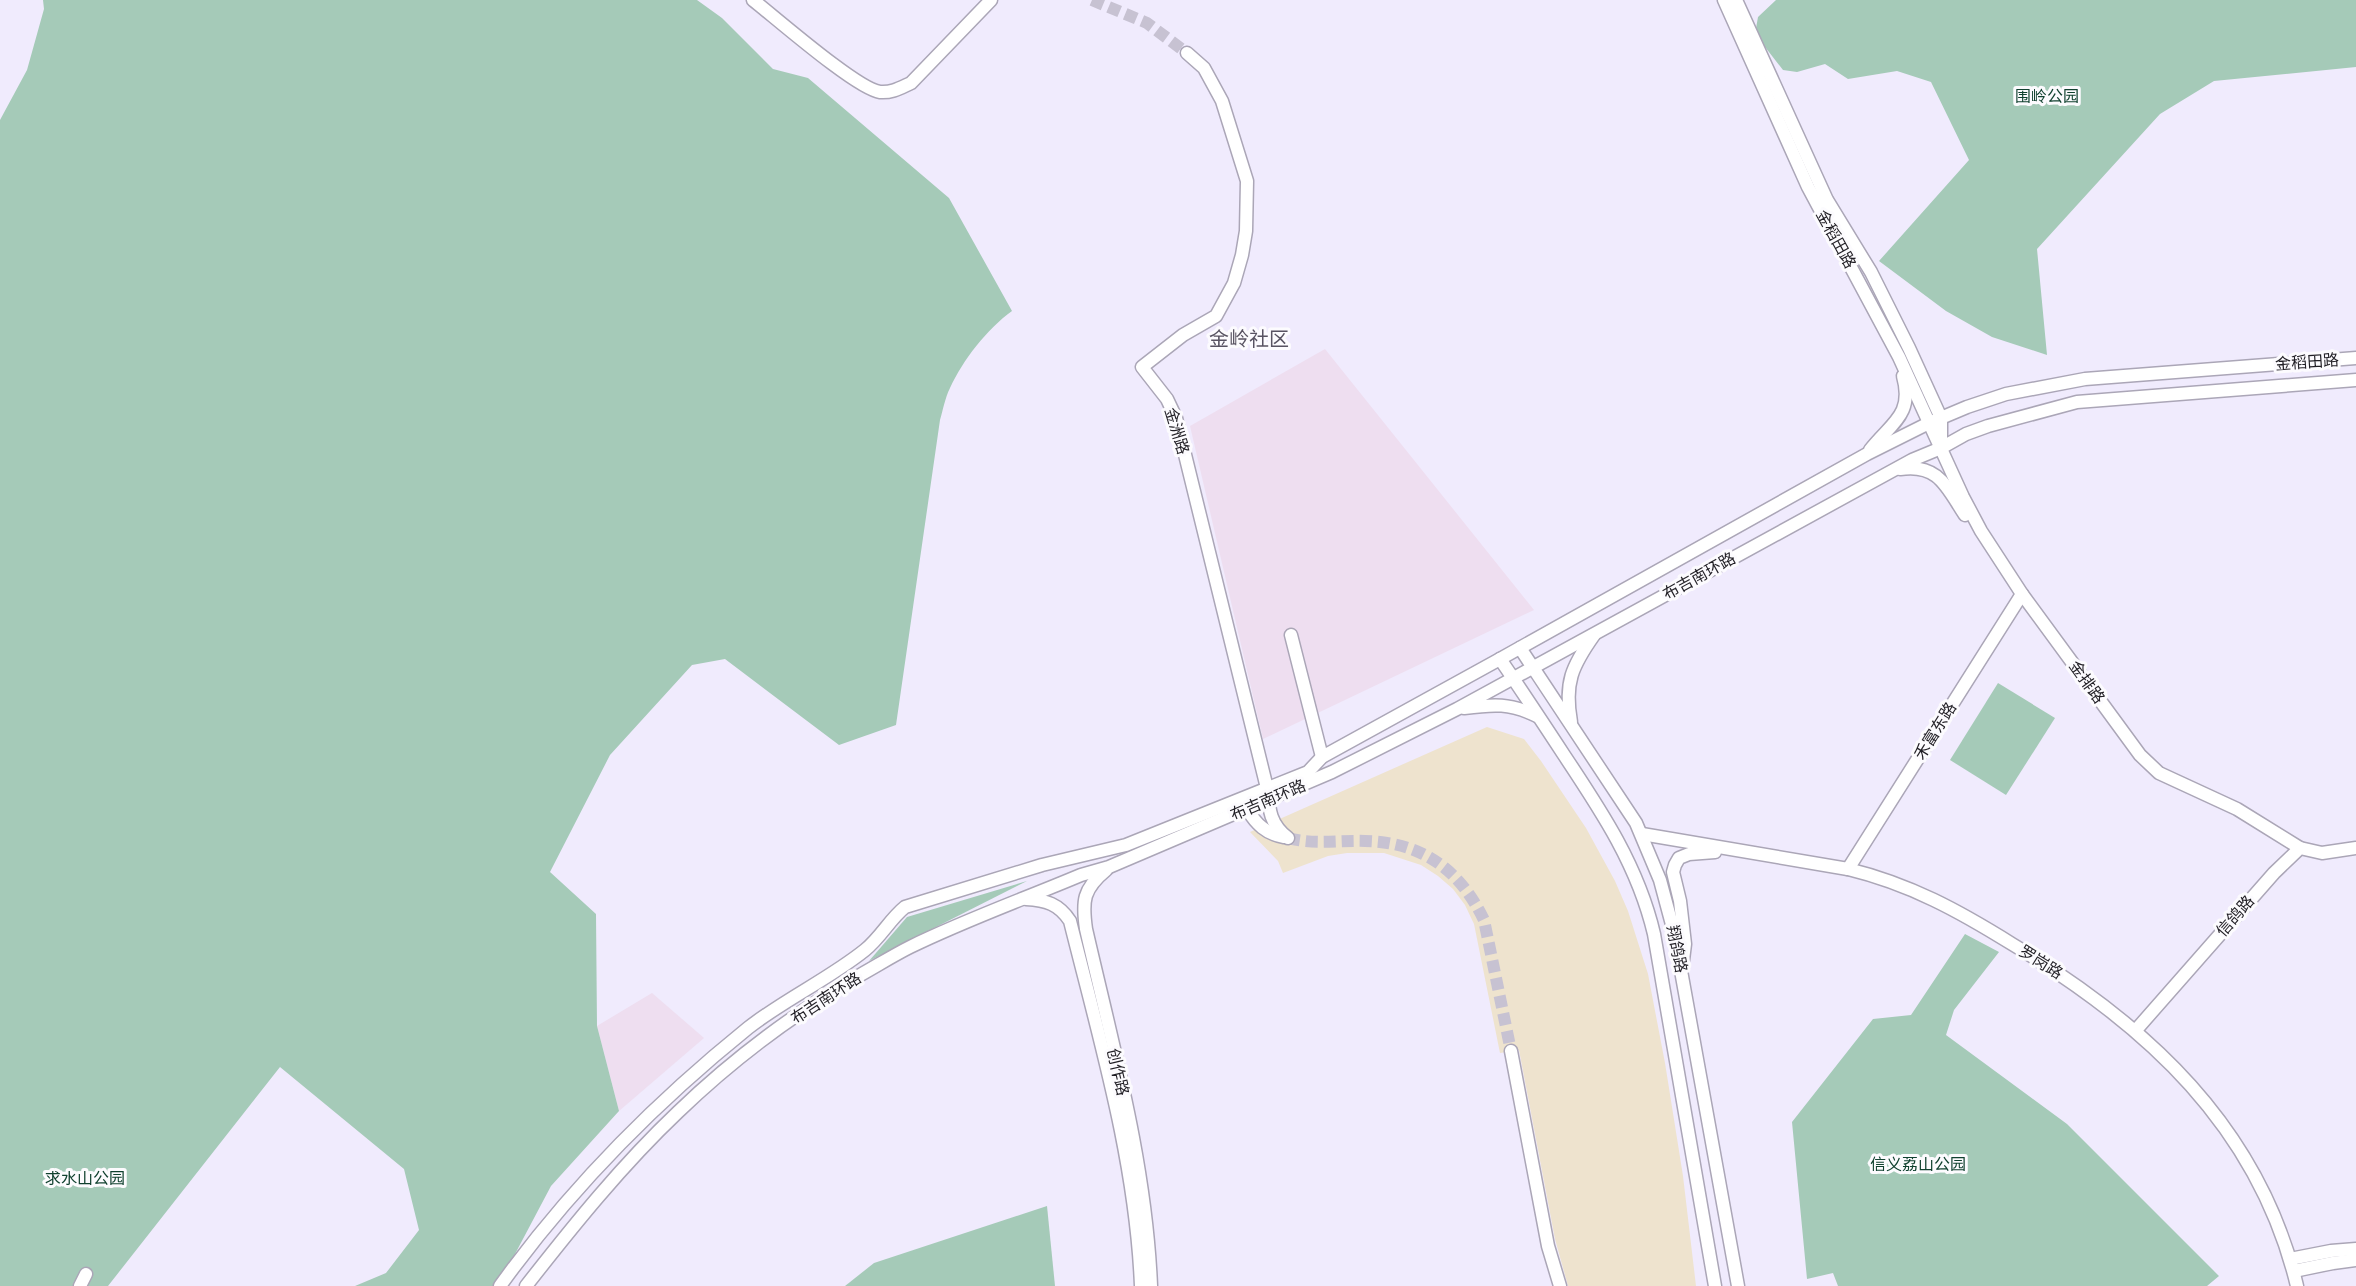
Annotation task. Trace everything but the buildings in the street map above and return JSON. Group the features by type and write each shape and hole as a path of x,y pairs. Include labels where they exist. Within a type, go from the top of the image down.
{"street":[{"path":"753,0 863,85 879,92 894,92 911,83 991,0"},
{"name":"金稻田路","path":"1724,0 1816,204 1935,420"},
{"name":"金稻田路","path":"1736,0 1827,200 1871,272 1935,420 1941,448"},
{"name":"金洲路","path":"1187,53 1204,68 1222,101 1247,181 1246,231 1234,283 1216,316 1183,335 1142,367 1167,399 1176,418 1268,794"},
{"path":"1867,454 1896,422 1904,408 1906,392 1899,357"},
{"name":"金稻田路","path":"1935,420 2006,394 2085,379 2356,358"},
{"name":"金稻田路","path":"2077,402 2356,380"},
{"name":"布吉南环路","path":"500,1286 575,1191 685,1082 750,1027 867,948 896,914 905,907 1042,865 1126,845 1332,772 1457,710 1912,460 1988,426 2077,402"},
{"name":"布吉南环路","path":"525,1286 636,1155 678,1112 735,1062 839,987 908,948 1081,875 1109,867 1247,809 1268,794 1308,772 1322,757 1867,454 1935,420"},
{"name":"金排路","path":"1941,448 1982,531 2022,594 2146,761 2159,773 2237,809 2301,848"},
{"path":"1890,472 1912,468 1935,474 1947,486 1964,515 1982,531"},
{"name":"禾富东路","path":"1848,869 2022,594"},
{"path":"1572,726 1568,707 1569,677 1596,632"},
{"path":"1291,635 1322,757"},
{"name":"翔鸽路","path":"1520,648 1642,834 1668,905 1738,1286"},
{"name":"翔鸽路","path":"1500,659 1617,838 1642,890 1654,934 1715,1286"},
{"path":"1457,710 1501,704 1525,710 1539,717"},
{"path":"1247,809 1253,820 1263,830 1275,836 1288,838 1273,823 1268,794"},
{"name":"罗岗路","path":"1642,834 1848,869 1904,885 1944,904 2057,970 2136,1030 2201,1096 2227,1130 2259,1180 2292,1265 2297,1286"},
{"path":"2301,848 2322,853 2356,848"},
{"name":"信鸽路","path":"2136,1030 2274,873 2301,848"},
{"path":"1681,970 1685,944 1680,901 1673,872 1675,865 1679,858 1689,854 1732,850"},
{"name":"创作路","path":"1109,867 1093,881 1086,892 1084,912 1149,1236 1151,1286"},
{"name":"创作路","path":"1023,899 1042,900 1053,904 1063,911 1070,921 1127,1135 1141,1286"},
{"path":"1511,1051 1548,1246 1560,1286"},
{"path":"2292,1265 2331,1251 2356,1249"},
{"path":"2292,1265 2356,1260"},
{"path":"80,1286 86,1274"}],"shaded area":[{"path":"1325,349 1534,610 1263,739 1190,426"},
{"path":"1487,727 1524,739 1541,761 1586,828 1615,881 1628,911 1648,974 1665,1063 1683,1176 1696,1286 1568,1286 1555,1239 1519,1050 1500,1053 1474,924 1465,905 1453,889 1421,865 1384,853 1347,853 1328,856 1283,873 1278,861 1250,832"},
{"path":"652,993 704,1038 619,1111 597,1026"}],"green space":[{"name":"求水山公园","path":"43,0 697,0 722,18 773,69 808,78 949,198 1012,311 985,336 969,356 955,377 944,404 896,725 839,745 725,659 692,665 610,755 550,872 596,914 597,1026 619,1111 551,1186 498,1286 355,1286 386,1273 419,1230 404,1169 280,1067 108,1286 0,1286 0,120 27,70 44,9"},
{"name":"围岭公园","path":"1776,0 2356,0 2356,67 2214,81 2160,114 2037,249 2047,355 1992,337 1946,311 1879,261 1969,160 1931,82 1897,71 1848,79 1825,64 1797,72 1783,70 1755,34 1758,17"},
{"path":"1998,683 2055,718 2006,795 1950,760"},
{"path":"1027,881 869,961 907,917"},
{"name":"信义荔山公园","path":"1965,934 1999,952 1954,1010 1946,1035 2067,1124 2219,1276 2207,1286 1838,1286 1833,1273 1807,1279 1792,1122 1873,1019 1911,1015"},
{"path":"1047,1206 1055,1286 845,1286 874,1263"}],"tunnel":[{"path":"1092,0 1147,23 1187,53"},
{"path":"1288,838 1317,842 1385,843 1404,847 1421,853 1451,873 1474,902 1484,920 1511,1051"}],"district":[{"name":"金岭社区","path":"1249,339"}]}
